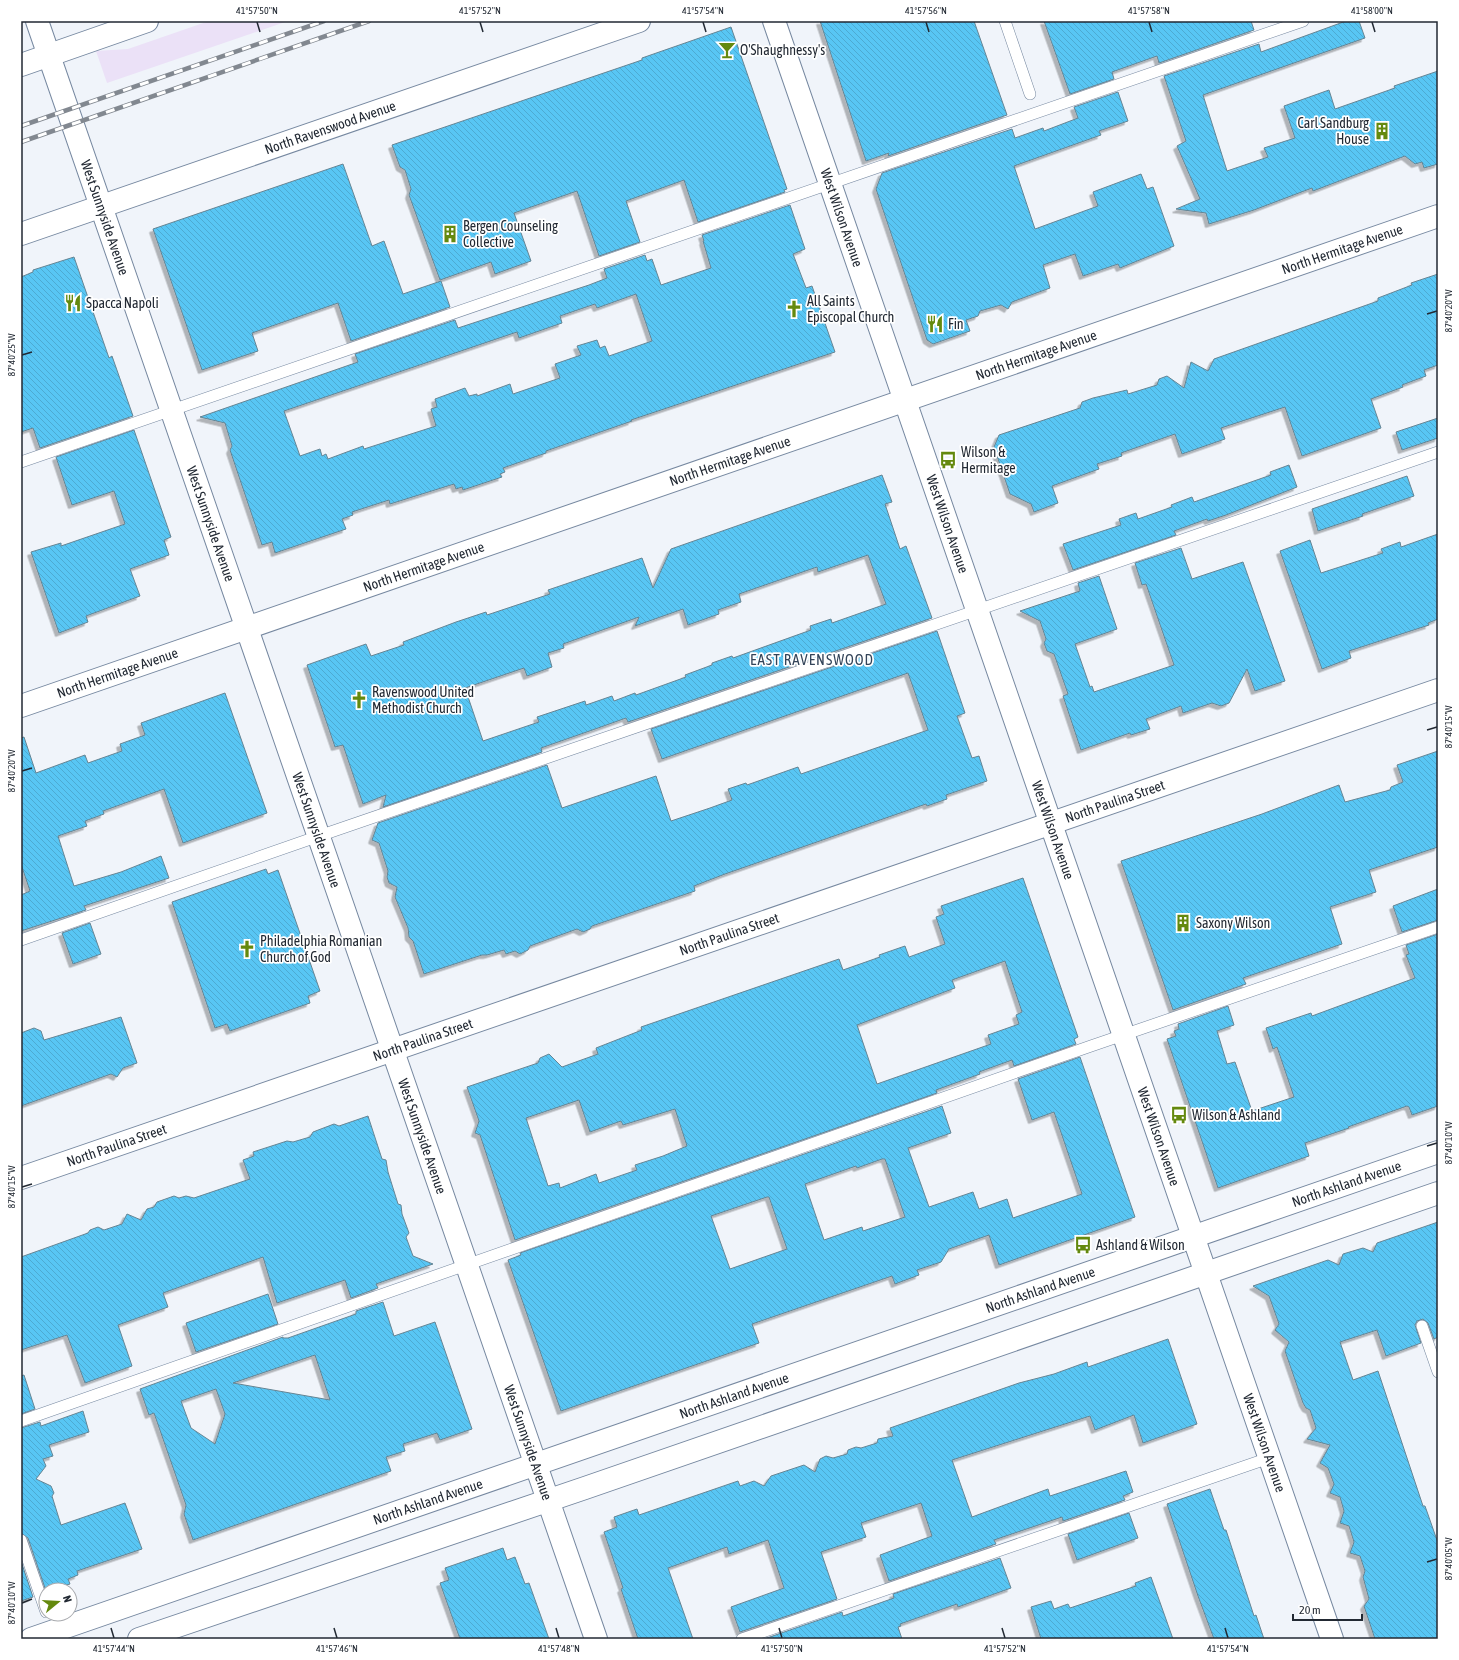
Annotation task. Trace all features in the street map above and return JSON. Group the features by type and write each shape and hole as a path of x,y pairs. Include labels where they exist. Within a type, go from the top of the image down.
{"street":[{"name":"West Sunnyside Avenue","path":"37,21 596,1639"},
{"path":"21,64 147,21"},
{"name":"North Ravenswood Avenue","path":"21,234 639,21"},
{"name":"West Wilson Avenue","path":"774,21 1332,1639"},
{"name":"North Hermitage Avenue","path":"21,706 1438,216"},
{"name":"North Paulina Street","path":"21,1178 1438,690"},
{"name":"North Ashland Avenue","path":"78,1610 536,1464 1438,1152"},
{"path":"139,1639 548,1500 1438,1193"},
{"name":"North Ashland Avenue","path":"30,1639 46,1622"}],"lane":[{"path":"1005,21 1030,94"},
{"path":"21,462 171,409 1303,21"},
{"path":"21,940 319,836 1438,452"},
{"path":"21,1421 466,1263 1124,1034 1438,927"},
{"path":"1422,1326 1438,1372"},
{"path":"742,1639 1269,1458"},
{"path":"21,1540 38,1588"}],"shaded area":[{"path":"209,21 288,21 107,83 96,51 128,49"}],"building":[{"path":"820,21 974,21 1007,115 888,156 889,153 866,161"},
{"path":"1044,21 1251,21 1254,30 1159,63 1157,56 1112,72 1114,79 1070,94"},
{"path":"1346,21 1359,21 1365,38 1203,95 1227,171 1268,157 1264,148 1295,138 1284,106 1329,90 1335,109 1438,71 1438,164 1424,168 1422,162 1415,164 1405,156 1313,191 1312,188 1254,210 1209,224 1206,213 1176,209 1200,199 1177,146 1186,141 1164,76 1259,44 1261,52"},
{"path":"731,27 787,189 784,190 785,192 698,222 684,180 626,201 640,242 599,256 577,191 514,213 531,261 495,274 491,262 440,280 409,195 411,189 405,170 400,167 392,145 642,60 642,58"},
{"path":"1118,92 1128,121 1099,131 1101,135 1014,166 1035,229 1098,206 1093,192 1141,174 1147,189 1153,187 1174,246 1120,268 1118,264 1083,276 1075,254 1043,265 1050,288 1012,302 1008,309 1001,305 980,311 978,316 966,320 970,331 933,344 927,340 876,189 882,173 1012,129 1015,138 1043,128 1044,131 1078,118 1074,107"},
{"path":"343,164 372,246 384,241 403,294 441,281 450,307 351,341 338,303 252,333 258,351 202,370 153,229"},
{"path":"790,205 805,249 793,254 806,288 812,286 835,352 631,420 632,421 546,451 546,453 503,468 505,472 500,474 502,477 463,490 462,487 456,489 454,484 390,504 389,500 352,512 353,515 342,519 346,529 275,553 272,542 262,545 230,450 232,446 225,423 200,417 358,362 355,354 455,320 458,328 589,285 607,278 604,269 645,255 647,261 652,259 661,285 711,268 702,235","holes":["636,294 652,341 609,356 605,346 600,348 597,340 577,346 581,355 555,364 560,378 513,394 510,384 477,396 477,394 469,396 465,388 435,399 437,407 431,409 436,426 364,449 363,446 328,459 326,454 322,456 320,449 300,456 284,411 517,332 519,338 562,323 560,316 595,304 597,308"]},
{"path":"74,257 109,358 112,356 133,416 40,448 33,428 21,432 21,277 33,272 33,270"},
{"path":"1438,274 1438,365 1424,370 1426,376 1402,385 1403,387 1371,399 1381,428 1302,456 1285,407 1221,428 1225,439 1182,454 1175,434 1121,453 1122,456 1097,464 1099,469 1052,486 1058,503 1034,512 1031,504 1010,494 994,447 999,435 1080,408 1082,402 1093,398 1127,390 1128,394 1157,385 1159,379 1167,376 1184,388 1191,362 1208,371 1214,359 1378,301 1378,298 1412,285 1411,283"},
{"path":"1438,418 1438,438 1402,450 1396,432"},
{"path":"134,430 171,537 164,540 169,555 130,569 140,596 86,616 88,622 59,633 31,552 61,543 61,546 125,524 114,491 72,505 56,457"},
{"path":"1289,465 1297,487 1226,515 1208,521 1207,519 1174,531 1176,535 1073,570 1063,544 1121,525 1119,519 1136,513 1138,519 1172,507 1171,505 1192,497 1194,502 1271,475 1270,472"},
{"path":"882,475 892,502 885,504 900,549 906,546 932,618 628,722 626,718 541,748 542,752 383,807 386,795 363,804 343,745 335,747 307,665 366,644 371,656 404,645 403,642 456,622 486,612 487,615 550,594 548,590 642,558 653,588 671,549","holes":["868,555 886,604 832,623 831,619 810,626 811,630 733,658 732,656 712,663 712,665 685,675 686,677 636,695 635,693 614,701 612,696 586,705 585,701 537,717 539,722 483,741 465,688 524,668 527,676 552,667 548,653 564,648 563,644 639,617 635,626 683,609 688,625 719,614 718,610 741,602 739,594 817,567 818,572"]},
{"path":"1407,476 1414,496 1362,514 1363,516 1318,531 1312,509"},
{"path":"1438,534 1438,619 1428,623 1429,625 1349,651 1351,658 1322,669 1280,551 1310,540 1321,573 1383,553 1381,549 1400,542 1401,547"},
{"path":"1181,548 1192,579 1243,562 1285,681 1255,691 1247,669 1229,703 1221,706 1212,703 1183,713 1181,706 1146,719 1150,729 1131,735 1130,733 1081,750 1063,696 1068,694 1054,654 1047,651 1044,643 1046,639 1040,621 1020,611 1080,591 1078,583 1099,576 1117,629 1075,644 1090,687 1092,686 1094,692 1174,665 1146,584 1142,585 1135,563"},
{"path":"937,631 965,713 957,716 972,758 979,756 987,781 946,795 947,799 927,806 926,804 725,874 694,886 695,891 592,926 590,929 583,932 577,929 530,946 528,950 520,954 515,951 506,954 504,950 482,955 424,974 413,941 409,937 408,928 395,897 397,887 389,883 387,877 388,871 379,843 372,840 378,823 547,765 562,808 656,776 671,821 710,808 732,800 728,789 746,783 747,785 798,767 801,774 928,730 908,673 662,759 651,729"},
{"path":"225,693 267,813 183,843 164,789 103,811 104,814 85,821 87,826 58,836 74,886 121,872 161,856 169,878 84,906 86,910 21,931 21,895 30,891 21,864 21,738 24,737 36,773 85,755 88,763 122,751 120,744 145,735 141,723"},
{"path":"1438,751 1438,847 1369,870 1376,892 1330,907 1342,944 1243,978 1246,984 1173,1010 1121,861 1262,814 1339,785 1345,802 1390,790 1391,787 1403,782 1397,765"},
{"name":"Philadelphia Romanian Church of God","path":"266,869 268,874 278,870 320,991 308,996 310,1003 230,1031 227,1024 215,1028 172,902"},
{"path":"1023,878 1078,1037 1074,1039 1076,1044 1014,1066 1012,1060 979,1072 980,1074 936,1090 937,1093 515,1240 480,1135 475,1133 479,1121 467,1087 538,1063 540,1058 549,1054 562,1067 598,1054 596,1048 642,1030 641,1027 839,959 843,970 880,957 879,955 905,946 909,957 945,944 936,917 944,914 941,906","holes":["1005,961 1022,1012 1016,1015 1019,1024 988,1035 991,1044 877,1084 857,1025 955,988 952,980","579,1100 590,1132 621,1121 623,1125 675,1109 687,1146 635,1165 637,1170 599,1183 596,1174 560,1188 559,1183 548,1186 526,1118"]},
{"path":"1438,889 1438,920 1402,932 1393,906"},
{"path":"90,923 101,954 73,964 62,933"},
{"path":"1438,934 1438,1106 1412,1115 1409,1107 1407,1106 1305,1143 1309,1156 1218,1188 1167,1039 1176,1036 1174,1031 1179,1029 1178,1024 1228,1006 1234,1025 1217,1031 1227,1064 1235,1062 1252,1111 1294,1097 1277,1047 1273,1049 1266,1028 1311,1013 1312,1016 1415,978 1406,955 1409,954 1406,945"},
{"path":"121,1017 137,1063 123,1068 117,1077 111,1074 21,1106 21,1033 34,1028 41,1031 44,1040"},
{"path":"1080,1057 1135,1217 999,1265 989,1235 949,1249 941,1262 917,1270 919,1275 895,1284 892,1276 752,1324 759,1343 561,1411 508,1260 521,1255 520,1253 942,1106 951,1133 908,1148 929,1207 973,1192 979,1209 1007,1199 1013,1218 1082,1194 1054,1112 1032,1120 1018,1079","holes":["885,1159 905,1217 863,1231 862,1227 824,1240 805,1184 856,1166 857,1168","769,1197 787,1249 730,1269 711,1216"]},
{"path":"368,1116 382,1159 386,1160 388,1172 398,1204 401,1205 402,1214 409,1233 406,1237 413,1256 433,1264 376,1284 378,1288 351,1298 345,1280 277,1303 263,1257 163,1293 168,1307 118,1325 132,1366 85,1383 67,1335 21,1350 21,1257 88,1233 90,1230 98,1227 104,1230 122,1224 127,1214 141,1220 147,1209 154,1207 157,1202 174,1196 179,1198 186,1196 194,1198 250,1179 243,1160 254,1156 253,1152 287,1141 293,1142 310,1137 313,1132 334,1124 339,1126"},
{"path":"1438,1222 1438,1337 1434,1339 1428,1323 1423,1319 1417,1321 1415,1325 1421,1343 1386,1356 1377,1330 1340,1342 1353,1380 1378,1371 1423,1506 1425,1506 1438,1543 1438,1639 1375,1639 1364,1606 1369,1599 1363,1577 1365,1571 1360,1556 1350,1553 1354,1542 1349,1526 1340,1523 1344,1511 1340,1497 1330,1493 1334,1484 1328,1468 1320,1463 1330,1445 1307,1439 1316,1428 1310,1410 1306,1408 1303,1403 1285,1351 1289,1342 1275,1330 1279,1324 1269,1296 1253,1286 1328,1260 1339,1265 1343,1254 1363,1248 1373,1252 1377,1243"},
{"path":"268,1294 278,1324 196,1352 186,1323"},
{"path":"383,1302 394,1336 435,1322 472,1429 440,1440 437,1433 403,1444 405,1451 386,1457 391,1471 193,1540 184,1514 186,1505 154,1413 149,1415 140,1389 283,1337 288,1338 356,1314 356,1311","holes":["315,1355 330,1400 233,1383","216,1389 225,1414 215,1444 191,1428 181,1401"]},
{"path":"1168,1339 1197,1424 1143,1443 1134,1415 1095,1430 1090,1416 952,1460 972,1517 1048,1489 1050,1496 1126,1471 1133,1492 1123,1496 1125,1500 1063,1521 1062,1517 994,1540 996,1544 889,1581 880,1555 932,1536 921,1503 861,1523 866,1537 821,1552 837,1599 740,1632 731,1607 784,1588 768,1540 729,1554 727,1547 668,1568 693,1639 638,1639 604,1532 617,1527 614,1517 637,1509 639,1515 738,1481 740,1486 754,1481 764,1486 771,1476 804,1465 815,1472 820,1459 826,1456 833,1458 847,1454 848,1450 856,1447 861,1448 877,1443 878,1439 893,1436 890,1428 1019,1383 1054,1374 1087,1362 1088,1367"},
{"path":"24,1375 35,1409 21,1414 21,1376"},
{"path":"83,1411 89,1432 49,1445 53,1456 43,1459 46,1466 36,1479 51,1486 54,1493 52,1496 61,1525 125,1503 142,1549 77,1571 78,1575 68,1579 69,1582 43,1582 28,1538 21,1533 21,1428 40,1422 41,1426"},
{"path":"1210,1489 1224,1530 1226,1530 1254,1616 1256,1615 1264,1639 1214,1639 1198,1596 1167,1504"},
{"path":"1129,1513 1138,1538 1077,1560 1068,1534"},
{"path":"503,1548 507,1560 515,1557 525,1584 529,1583 549,1639 460,1639 440,1583 449,1580 445,1568"},
{"path":"1000,1558 1011,1588 958,1607 957,1604 900,1624 901,1626 898,1627 902,1639 764,1639 842,1612 843,1616 894,1598 893,1594"},
{"path":"21,1561 33,1597 21,1601"},
{"path":"1151,1577 1173,1639 1041,1639 1031,1607 1051,1601 1054,1609 1068,1604 1070,1608 1136,1586 1135,1583"}],"railway":[{"path":"21,126 324,21"},
{"path":"21,142 369,21"}],"place":[{"name":"O'Shaughnessy's","path":"727,50"},
{"name":"Carl Sandburg House","path":"1382,131"},
{"name":"Bergen Counseling Collective","path":"450,234"},
{"name":"Spacca Napoli","path":"73,303"},
{"name":"All Saints Episcopal Church","path":"794,309"},
{"name":"Fin","path":"935,324"},
{"name":"Wilson & Hermitage","path":"948,460"},
{"name":"Ravenswood United Methodist Church","path":"359,700"},
{"name":"Saxony Wilson","path":"1183,923"},
{"name":"Philadelphia Romanian Church of God","path":"247,949"},
{"name":"Wilson & Ashland","path":"1179,1115"},
{"name":"Ashland & Wilson","path":"1083,1245"}],"district":[{"name":"EAST RAVENSWOOD","path":"812,660"}]}
